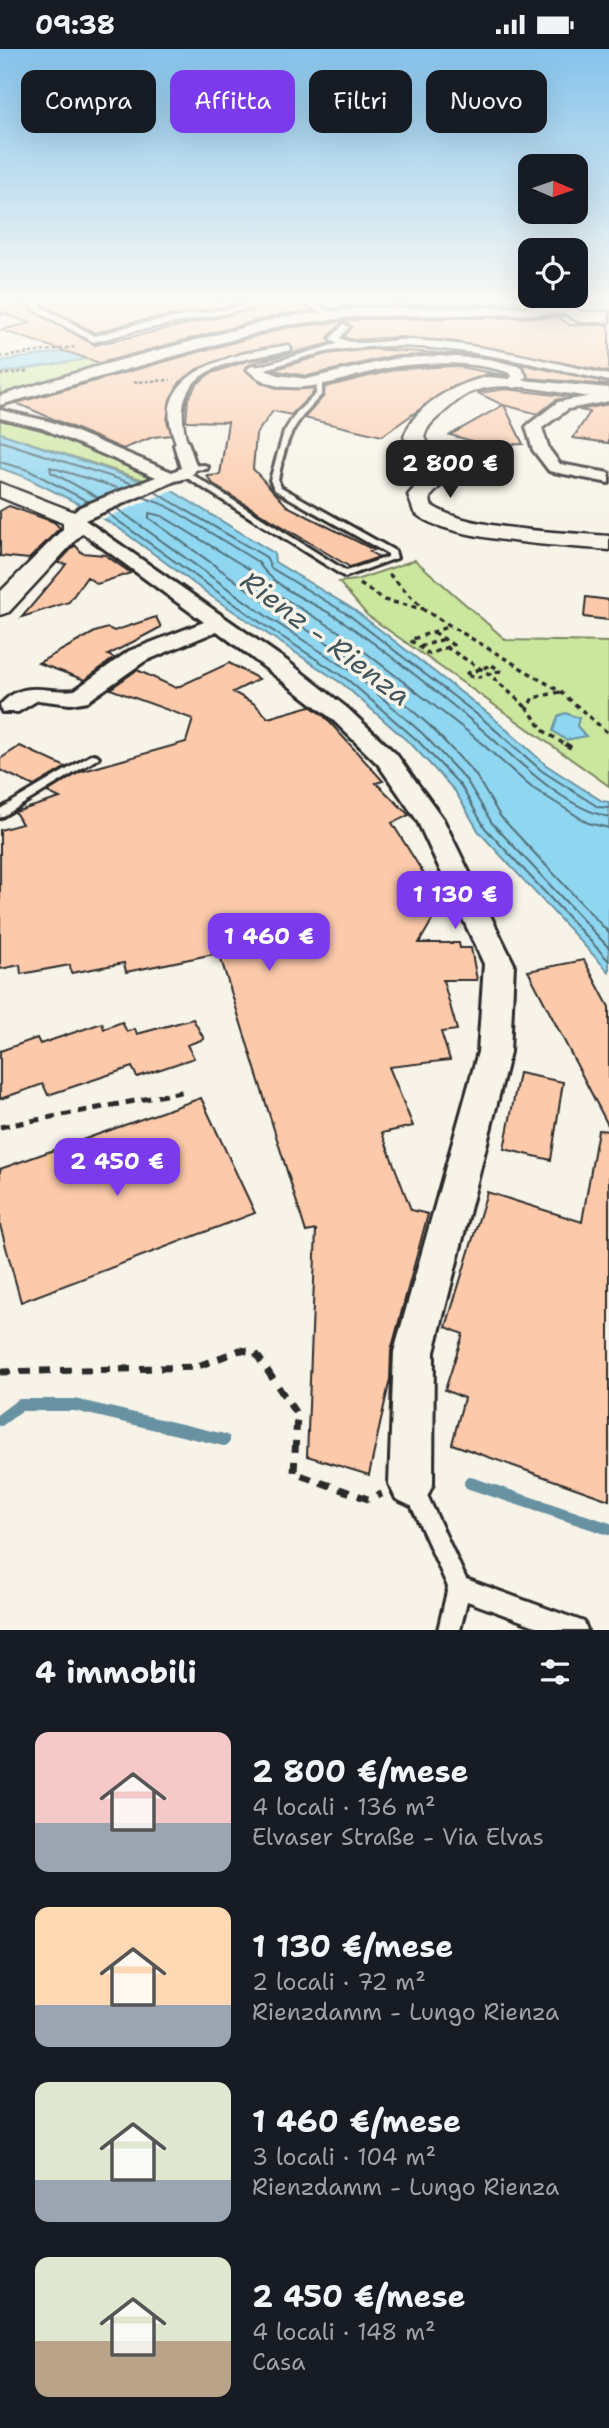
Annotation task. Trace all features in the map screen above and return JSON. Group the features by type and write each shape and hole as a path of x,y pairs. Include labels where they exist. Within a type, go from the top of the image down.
{"street":[{"path":"0,401 87,376"},
{"path":"179,476 182,446 175,419 177,402 196,378 201,376"},
{"path":"268,376 281,382 319,384 348,376"},
{"path":"513,384 517,376"},
{"path":"609,395 483,383 465,388 421,422 414,437 439,471 436,478 419,495 421,506 427,513 456,524 609,544"},
{"path":"608,478 555,468 541,450 534,428 563,405 609,395"},
{"path":"0,414 47,425 179,476"},
{"path":"0,607 85,515 179,476"},
{"path":"0,489 85,515 218,624 279,666 339,713 387,759 430,819 499,964 494,1052 414,1352 411,1484"},
{"path":"10,707 33,693 76,697 89,693 116,669 141,654 218,624"}],"lane":[{"path":"179,476 345,574 393,558 392,553 278,488 274,480 282,440 294,417 319,394 319,384"},
{"path":"0,814 93,757"},
{"path":"411,1484 459,1587 449,1630"},
{"path":"459,1587 576,1630"}],"path":[{"path":"379,564 424,610"},
{"path":"345,574 384,600 424,610 451,625 561,692 609,734"},
{"path":"434,632 453,645 429,653 410,640 451,625"},
{"path":"422,636 489,674 527,708 544,731 573,748"},
{"path":"419,647 444,639"},
{"path":"492,666 500,671 475,678 465,674 479,669 492,666"},
{"path":"527,708 533,698 561,692"},
{"path":"0,1127 186,1091"},
{"path":"0,1372 196,1367 240,1350 255,1352 297,1415 294,1473 368,1499"}],"green space":[{"path":"0,376 78,376 0,397"},
{"path":"0,419 82,443 160,479 150,482 0,433"},
{"path":"415,560 506,640 609,642 609,786 367,615 339,582 356,580"}],"water":[{"name":"Rienz - Rienza","path":"0,433 174,492 274,553 275,562 353,609 489,714 546,765 602,801 609,802 609,972 479,832 455,791 413,746 344,685 215,599 120,529 79,504 25,477 0,468"},
{"path":"565,713 579,718 577,726 586,736 566,740 553,731 558,716"}],"pier":[{"path":"149,480 173,490 103,519 79,507"}],"building":[{"path":"114,376 188,376 180,382 170,399 167,421 172,435 153,437 123,449 16,403"},
{"path":"207,376 254,376 262,383 280,389 314,388 313,393 291,415 273,411 256,434 253,469 287,506 374,550 370,552 379,557 350,567 215,486 207,476 220,475 228,422 186,421 188,399 196,385"},
{"path":"371,376 482,376 450,388 382,436 304,418 324,396 325,387"},
{"path":"527,376 576,376 609,385"},
{"path":"506,389 572,397 556,400 538,414 504,405 523,444 487,445 450,435 503,405 478,393"},
{"path":"609,404 609,443 573,438 590,412 579,410"},
{"path":"9,506 54,522 60,528 29,559 0,556 0,511"},
{"path":"75,545 82,553 105,555 131,573 97,584 87,577 69,602 22,617 61,571 66,564 58,563"},
{"path":"586,597 609,600 609,620 584,617"},
{"path":"156,617 161,627 108,655 114,658 85,680 38,663 95,632 108,628 114,631"},
{"path":"229,663 259,679 233,692 255,704 268,718 310,706 324,716 383,781 376,783 409,815 392,823 442,903 419,943 459,943 460,948 471,948 477,980 443,980 457,1030 441,1032 450,1060 389,1067 413,1126 382,1133 411,1210 428,1214 391,1351 390,1379 369,1475 307,1456 316,1230 306,1232 219,953 126,972 124,963 71,973 70,965 21,974 20,965 0,969 0,830 22,824 15,812 60,798 47,792 80,772 186,742 193,719 110,689 137,670 176,688"},
{"path":"20,746 66,767 34,786 0,770 0,759"},
{"path":"584,960 609,1007 609,1127 528,971"},
{"path":"193,1019 204,1039 187,1045 194,1058 137,1077 132,1067 48,1095 43,1084 0,1099 0,1051 37,1038 40,1044 102,1023 104,1029 122,1022 127,1032 135,1029 137,1034"},
{"path":"519,1073 563,1082 551,1160 504,1149"},
{"path":"201,1098 255,1213 21,1302 0,1225 0,1169"},
{"path":"598,1130 609,1131 609,1500 452,1444 464,1398 445,1390 463,1334 446,1327 487,1192 582,1222"}],"waterway":[{"path":"0,1420 20,1405 75,1405 224,1440"},
{"path":"470,1483 609,1529"}]}
